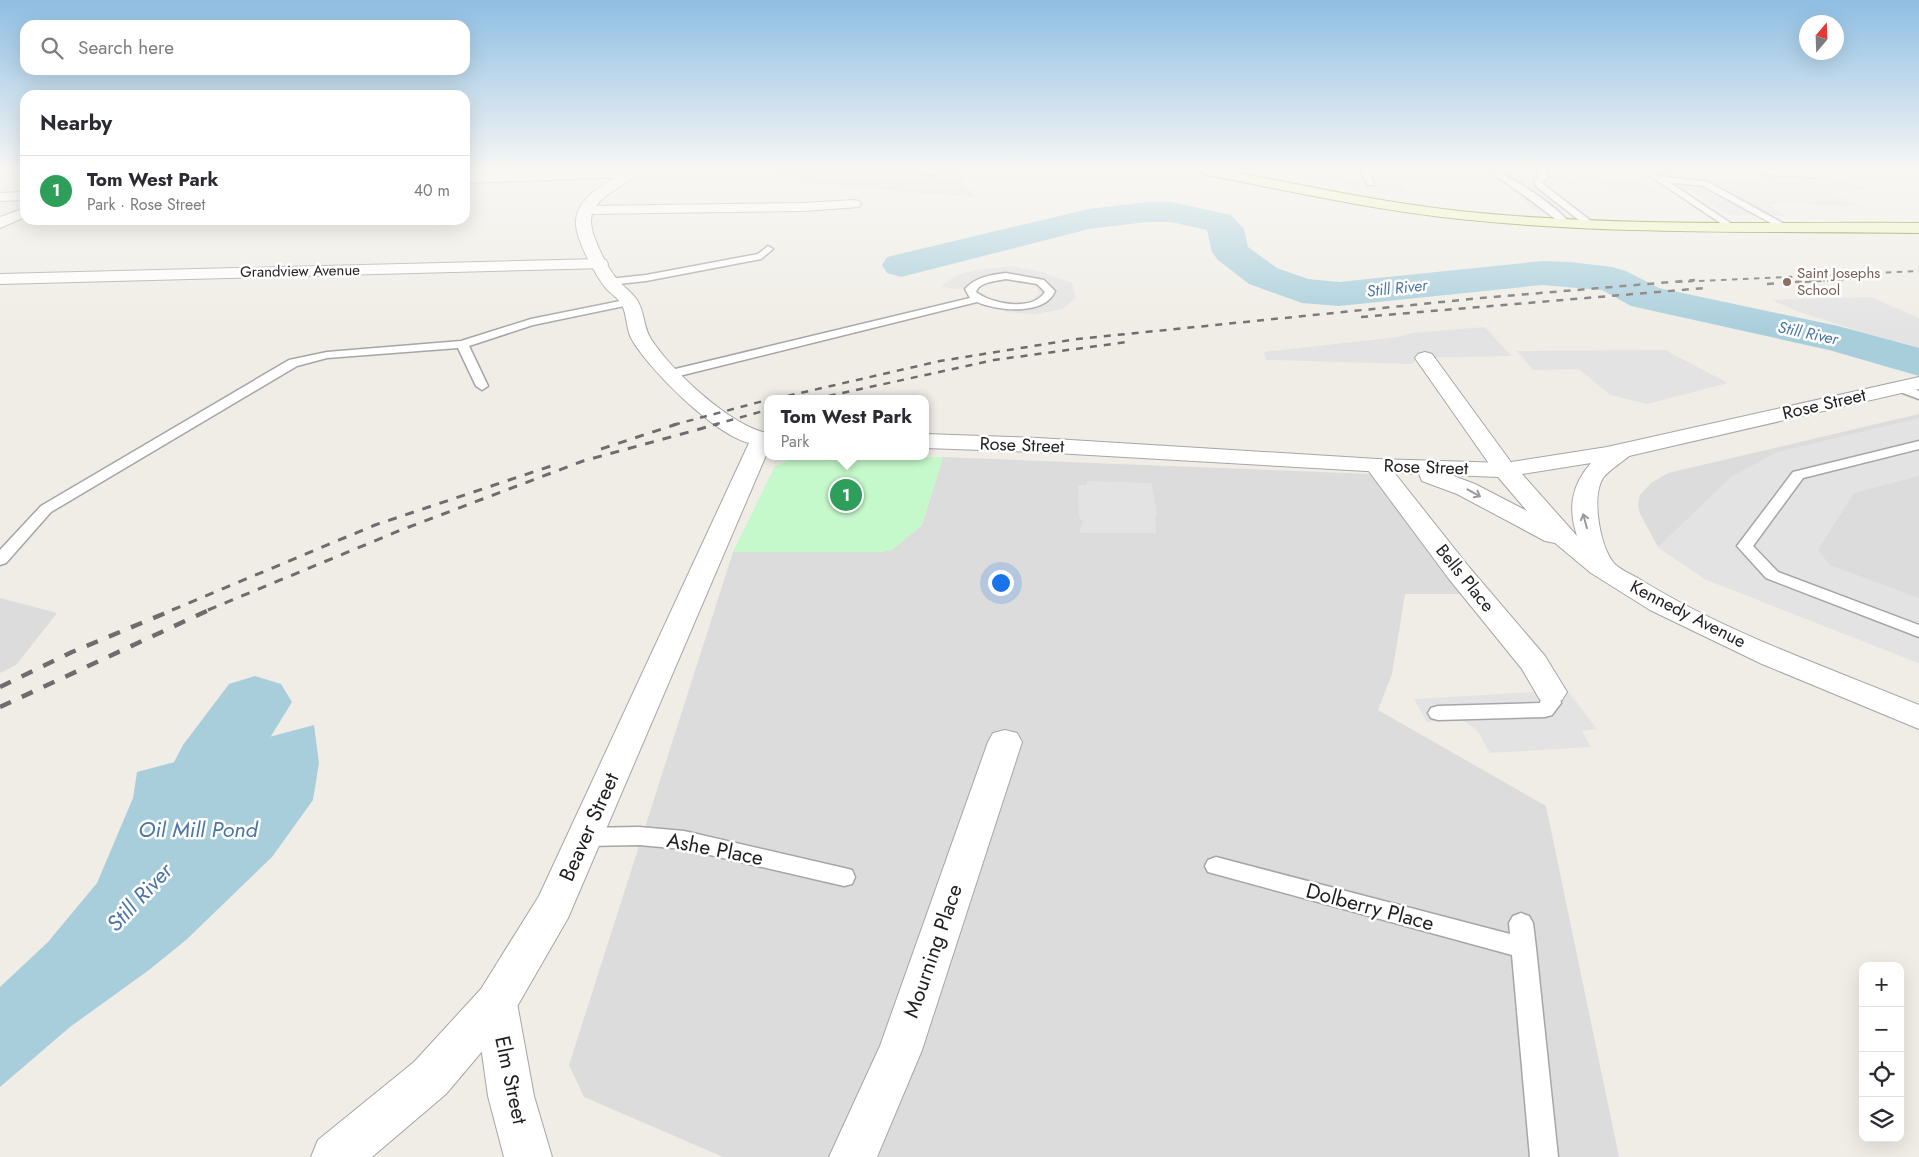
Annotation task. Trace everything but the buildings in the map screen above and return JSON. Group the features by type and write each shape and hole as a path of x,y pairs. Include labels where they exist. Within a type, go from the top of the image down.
{"main road":[{"path":"1635,224 1919,228"}],"street":[{"path":"584,224 585,231 610,282 630,302 641,340 686,391 736,428 764,441"},
{"name":"Grandview Avenue","path":"0,279 600,264"},
{"name":"Kennedy Avenue","path":"1425,358 1505,470 1568,542 1601,567 1660,604 1773,657 1919,718"},
{"name":"Rose Street","path":"929,441 1038,445 1377,466 1505,470 1622,450 1912,388"},
{"name":"Beaver Street","path":"344,1153 430,1078 496,1003 554,906 764,441"},
{"path":"1601,567 1583,516 1586,484 1602,463 1622,450"},
{"path":"1377,466 1437,478 1466,489 1568,542"},
{"name":"Bells Place","path":"1377,466 1459,573 1534,663 1551,692"},
{"name":"Mourning Place","path":"853,1157 900,1050 1005,742"},
{"name":"Elm Street","path":"496,1003 511,1096 528,1157"}],"lane":[{"path":"1780,224 1786,227"},
{"path":"610,282 646,278 760,256 768,249"},
{"path":"670,374 977,299 995,305 1021,306 1042,300 1048,296 1050,291 1040,282 1030,279 994,278 975,284 970,288 971,293 977,299"},
{"path":"0,560 46,510 279,369 311,358 327,355 462,344 531,322 630,302"},
{"path":"462,344 482,386"},
{"path":"1919,445 1798,475 1745,546 1772,575 1919,631"},
{"path":"1438,713 1545,710 1552,704 1551,692"},
{"name":"Ashe Place","path":"584,837 639,836 684,840 844,877"},
{"name":"Dolberry Place","path":"1216,866 1524,948"},
{"path":"1521,923 1544,1157"}],"shaded area":[{"path":"1011,266 1043,272 1072,283 1076,298 1063,309 1035,314 1007,312 992,306 1031,302 1039,293 1036,286 1010,280 959,289 941,287 956,275 977,270"},
{"path":"1871,297 1919,318 1919,351 1797,311 1772,300"},
{"path":"1485,327 1511,356 1420,358 1412,364 1266,360 1264,352 1398,337 1412,333"},
{"path":"1665,350 1728,383 1647,404 1610,395 1579,369 1533,370 1517,351"},
{"path":"1919,414 1919,663 1705,579 1658,547 1640,514 1638,504 1640,495 1651,483 1668,473"},
{"path":"1919,418 1919,476 1854,493 1818,550 1830,565 1919,598 1919,663 1705,579 1658,547 1731,477 1777,452"},
{"path":"943,457 1396,475 1492,594 1405,594 1392,674 1378,710 1546,806 1619,1157 723,1157 584,1097 569,1065 733,552 880,552 892,550 922,525"},
{"path":"1087,481 1152,483 1157,516 1155,517 1156,533 1079,533 1083,522 1079,517 1078,485 1087,485"},
{"path":"0,598 57,613 16,665 0,673"},
{"path":"1567,690 1597,729 1582,731 1591,747 1490,753 1477,730 1467,723 1457,719 1427,722 1414,699"}],"green space":[{"path":"929,457 943,457 922,525 892,550 880,552 733,552 775,466 789,460 929,460"}],"water":[{"name":"Oil Mill Pond","path":"314,725 319,763 313,800 272,857 186,940 149,970 70,1027 0,1087 0,987 48,942 97,883 133,798 137,772"}],"waterway":[{"name":"Still River","path":"901,265 1069,224"},
{"name":"Still River","path":"1221,224 1226,229 1231,252 1263,276 1302,291 1339,294 1542,273 1570,274 1612,279 1645,297 1838,339 1919,362"},
{"name":"Still River","path":"187,828 211,766 255,702"}],"railway":[{"path":"1677,282 1919,271"},
{"path":"1805,282 1864,278"},
{"path":"791,395 940,361 1077,339 1481,298 1695,280"},
{"path":"1767,284 1825,280"},
{"path":"1361,317 1705,288"},
{"path":"833,395 994,360 1127,342"},
{"path":"673,425 764,401"},
{"path":"713,425 764,411"},
{"path":"601,449 677,424"},
{"path":"208,610 401,530 583,461 718,424"},
{"path":"172,610 375,525 554,465"},
{"path":"0,687 72,652 175,609"},
{"path":"0,707 211,609"}],"place":[{"name":"Saint Josephs School","path":"1787,282"},
{"name":"Tom West Park","path":"846,495"}]}
